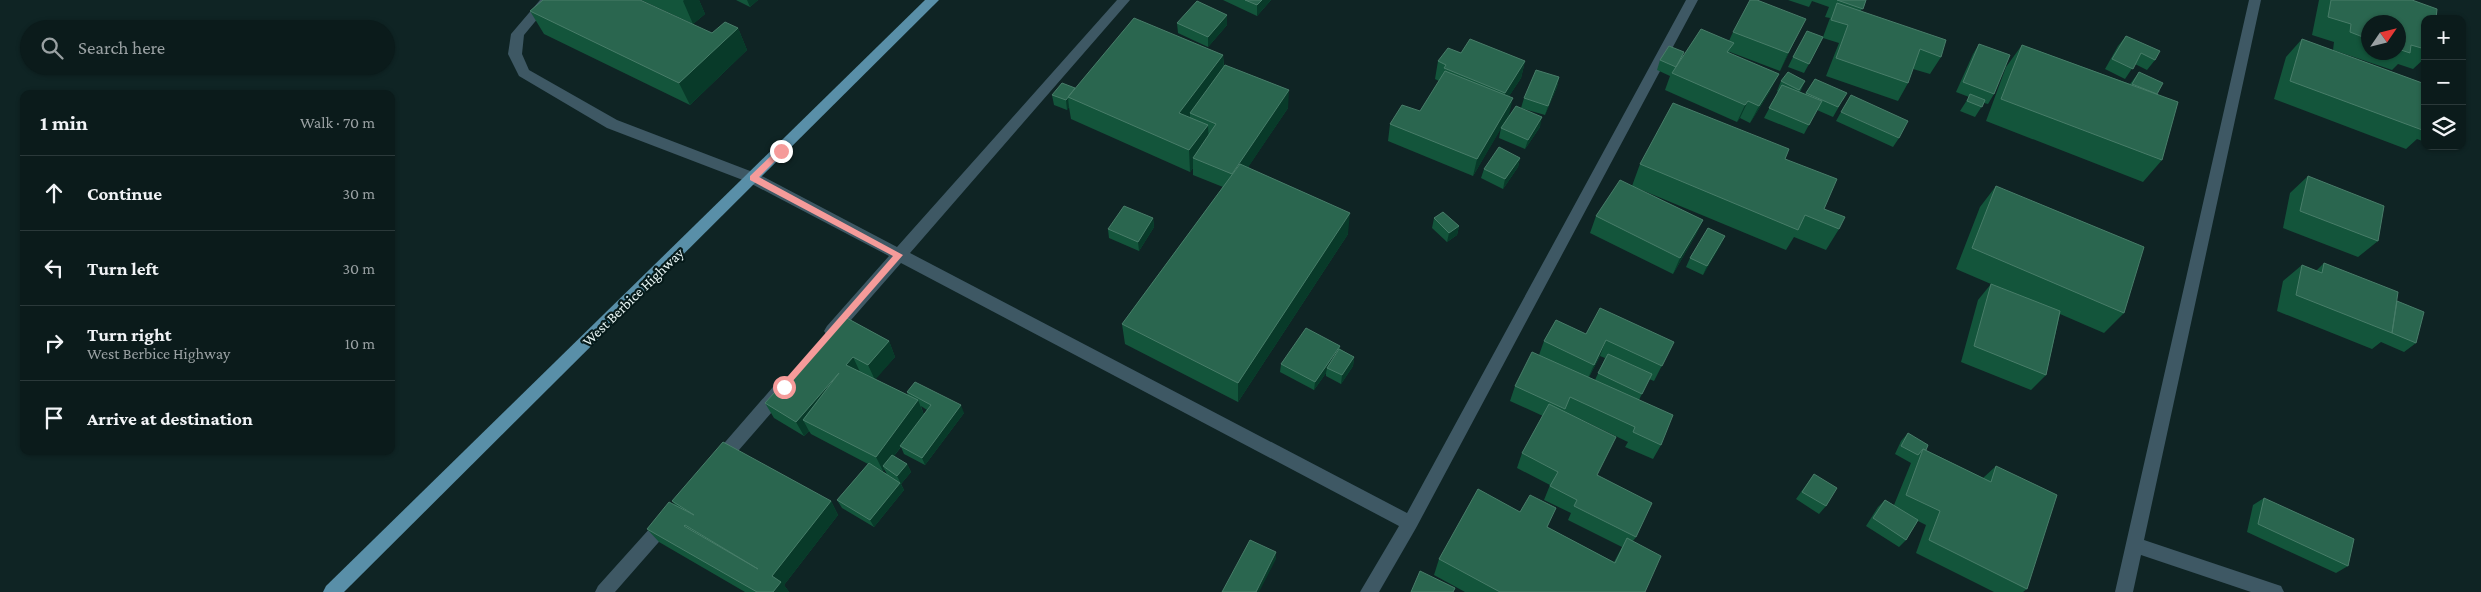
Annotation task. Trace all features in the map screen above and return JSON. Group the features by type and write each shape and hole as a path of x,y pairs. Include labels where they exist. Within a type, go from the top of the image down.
{"main road":[{"name":"West Berbice Highway","path":"332,592 933,0"}],"street":[{"path":"547,0 518,34 514,54 524,73 612,124 753,178 1410,523"},
{"path":"820,345 1124,0"},
{"path":"1369,592 1410,523 1692,0"},
{"path":"2124,592 2255,0"},
{"path":"709,472 788,382"},
{"path":"604,592 676,510"},
{"path":"2134,544 2274,592"}],"building":[{"path":"543,0 640,0 712,33 725,22 738,28 679,83 530,11"},
{"path":"1245,0 1262,0 1257,5"},
{"path":"1750,0 1757,0 1806,19 1788,53 1733,32"},
{"path":"1837,0 1866,0 1863,9"},
{"path":"2331,0 2412,0 2437,9 2436,15 2421,15 2421,48 2411,45 2410,53 2406,52 2406,15 2361,15 2361,36 2350,32 2351,24 2328,17"},
{"path":"1197,1 1227,15 1208,37 1177,23"},
{"path":"1837,3 1946,40 1941,57 1920,49 1908,83 1836,58 1848,25 1831,20"},
{"path":"1134,18 1223,55 1179,113 1208,125 1189,150 1068,97"},
{"path":"1701,29 1734,43 1727,52 1779,74 1759,106 1748,101 1745,105 1672,73"},
{"path":"1807,31 1823,37 1809,64 1793,57"},
{"path":"2126,36 2160,51 2155,60 2141,53 2133,69 2112,59"},
{"path":"1470,39 1525,61 1505,93 1444,68 1446,65 1438,61 1448,48 1461,53"},
{"path":"2302,39 2421,83 2421,130 2290,81"},
{"path":"1979,44 2010,55 1994,94 1963,82"},
{"path":"2022,45 2178,102 2162,160 2001,99"},
{"path":"1669,46 1684,52 1676,67 1660,60"},
{"path":"1225,65 1289,90 1232,174 1193,158 1216,124 1190,113"},
{"path":"1536,70 1559,77 1548,106 1524,98"},
{"path":"1445,71 1513,98 1477,159 1390,124 1402,105 1420,111"},
{"path":"1788,72 1805,81 1799,90 1781,81"},
{"path":"2139,72 2163,83 2157,94 2132,84"},
{"path":"1815,79 1847,93 1838,107 1806,93"},
{"path":"1062,83 1075,88 1066,100 1052,95"},
{"path":"1782,85 1822,101 1809,125 1769,108"},
{"path":"1970,94 1985,100 1982,107 1967,101"},
{"path":"1851,95 1908,121 1899,138 1841,112"},
{"path":"1673,103 1789,149 1785,159 1837,179 1824,209 1845,217 1839,229 1805,215 1798,230 1640,164"},
{"path":"1516,106 1542,117 1528,140 1501,128"},
{"path":"1499,147 1520,158 1505,179 1484,169"},
{"path":"1240,164 1350,213 1238,383 1122,324"},
{"path":"2308,176 2384,206 2378,241 2300,211"},
{"path":"1620,180 1703,220 1680,258 1596,216"},
{"path":"1996,186 2144,247 2124,313 1972,248"},
{"path":"1124,206 1153,218 1138,242 1108,229"},
{"path":"1443,212 1459,226 1449,233 1434,218"},
{"path":"1708,228 1725,236 1707,266 1690,258"},
{"path":"2324,263 2398,292 2392,333 2296,295 2302,265 2322,273"},
{"path":"1991,284 2060,311 2046,375 1974,346"},
{"path":"2397,301 2424,312 2416,343 2392,333"},
{"path":"1600,308 1674,342 1662,366 1606,340 1594,365 1544,341 1556,320 1586,334"},
{"path":"843,316 889,341 868,365 853,357 846,365 918,400 876,457 803,420 839,373 796,422 765,403"},
{"path":"1306,328 1340,346 1315,382 1281,364"},
{"path":"1339,349 1354,357 1342,375 1327,368"},
{"path":"1532,352 1673,415 1661,445 1633,432 1635,427 1570,397 1565,409 1515,386"},
{"path":"1608,354 1652,374 1642,394 1598,373"},
{"path":"915,382 961,405 922,458 900,446 931,405 907,392"},
{"path":"1549,404 1616,437 1597,475 1652,503 1636,537 1574,506 1577,500 1550,486 1558,472 1522,453"},
{"path":"1908,433 1928,445 1926,450 1923,449 1918,455 1901,446"},
{"path":"723,442 831,501 772,576 781,582 773,592 757,592 647,529 669,502 694,515 672,501","holes":["685,525 758,569 684,526"]},
{"path":"1923,449 1991,482 1996,466 2057,495 2027,589 1929,540 1940,511 1906,495"},
{"path":"892,455 907,464 897,476 883,466"},
{"path":"869,463 900,483 870,520 837,500"},
{"path":"1814,474 1837,488 1826,506 1802,492"},
{"path":"1478,489 1520,512 1530,495 1556,508 1547,527 1615,563 1627,538 1661,556 1645,592 1500,592 1439,559"},
{"path":"2264,498 2354,539 2348,566 2258,524"},
{"path":"1885,500 1918,520 1906,540 1873,518"},
{"path":"1250,540 1276,552 1256,592 1222,592"},
{"path":"1420,571 1455,588 1453,592 1411,592"}],"route":[{"path":"781,151 753,178 899,255 784,387"}]}
